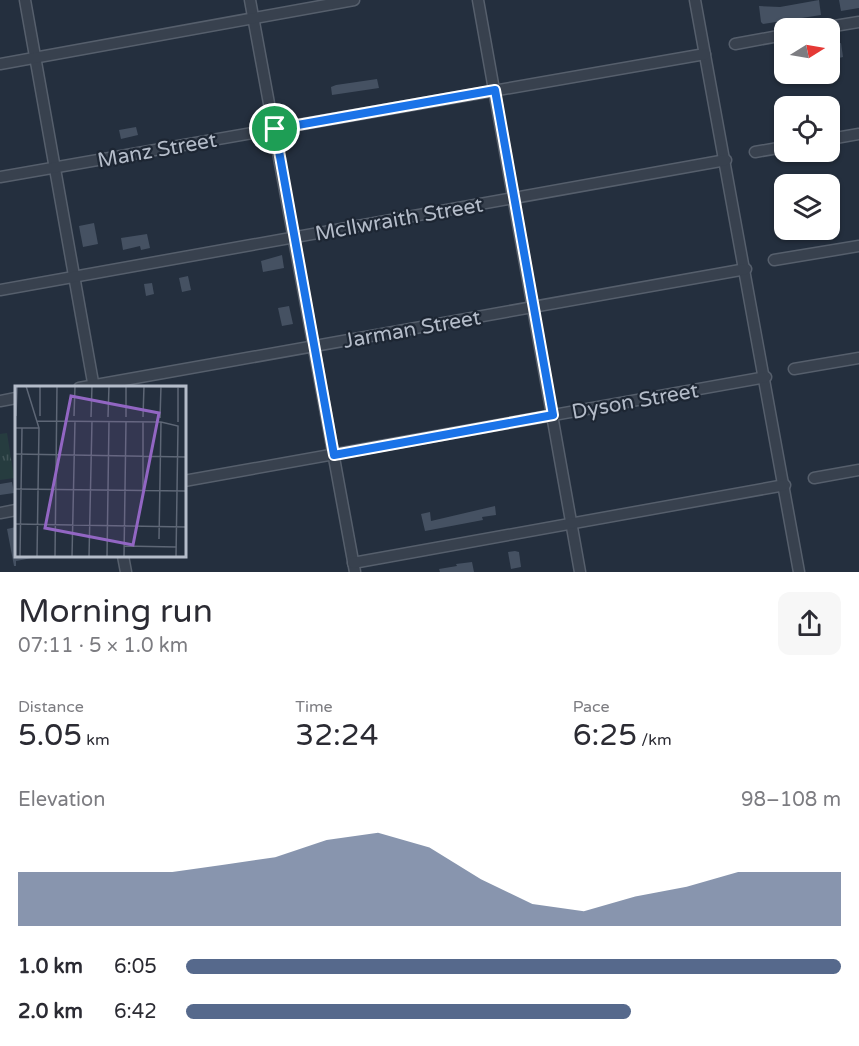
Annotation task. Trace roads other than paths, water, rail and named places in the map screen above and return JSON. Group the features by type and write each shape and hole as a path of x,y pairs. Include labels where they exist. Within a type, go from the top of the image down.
{"street":[{"path":"25,0 94,386"},
{"path":"250,0 354,568 785,484"},
{"path":"0,63 354,0"},
{"path":"478,0 580,572"},
{"path":"695,0 766,377 799,572"},
{"path":"840,25 859,22"},
{"path":"735,44 774,37"},
{"name":"Manz Street","path":"0,177 705,54"},
{"path":"840,137 859,134"},
{"path":"755,152 774,149"},
{"name":"McIlwraith Street","path":"0,290 726,160"},
{"path":"774,260 859,246"},
{"name":"Jarman Street","path":"94,386 746,269"},
{"path":"794,369 859,358"},
{"name":"Dyson Street","path":"186,481 766,377"},
{"path":"0,401 15,398"},
{"path":"814,478 859,470"},
{"path":"0,513 15,510"},
{"path":"123,557 126,572"}]}
